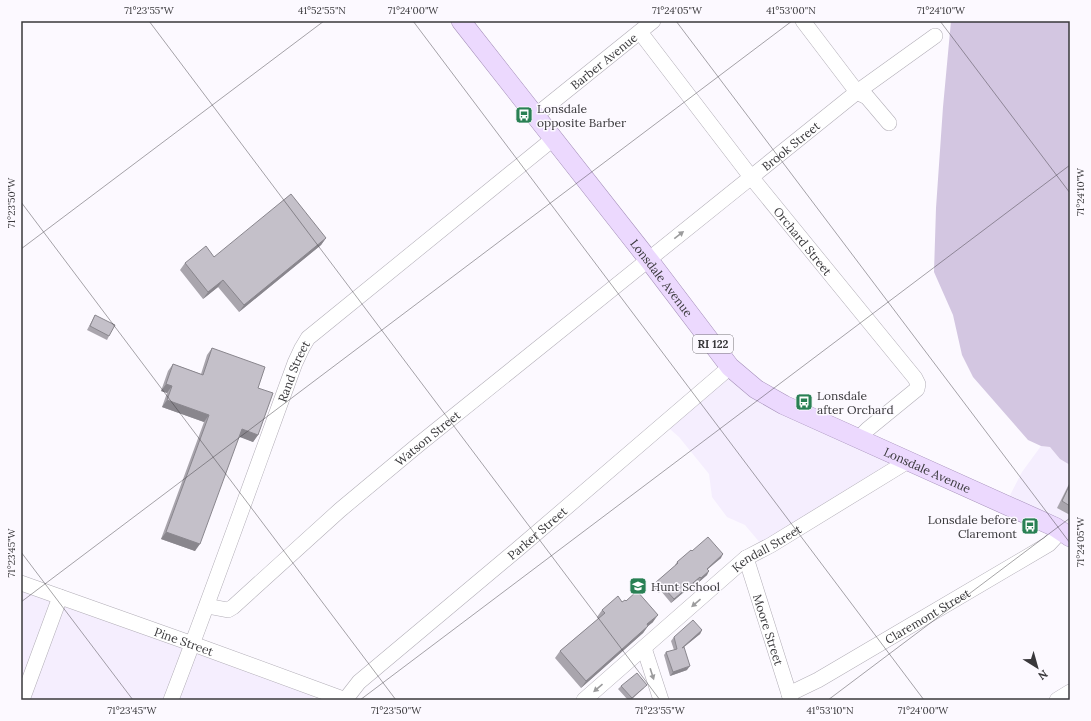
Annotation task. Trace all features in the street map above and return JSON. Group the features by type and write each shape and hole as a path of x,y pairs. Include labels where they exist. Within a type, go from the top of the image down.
{"main road":[{"name":"Lonsdale Avenue","path":"465,22 535,116 648,259 730,367 756,389 784,405 1065,534"}],"street":[{"name":"Barber Avenue","path":"535,116 653,21"},
{"path":"802,21 857,92 867,97 889,123"},
{"name":"Orchard Street","path":"640,32 751,177 915,378 918,384 917,389 858,439"},
{"name":"Brook Street","path":"648,259 857,92 935,36"},
{"name":"Rand Street","path":"171,700 207,606 295,363 308,338 553,139"},
{"name":"Watson Street","path":"207,606 228,610 237,605 352,500 648,259"},
{"name":"Parker Street","path":"346,700 359,682 513,554 730,367"},
{"name":"Kendall Street","path":"584,700 746,558 771,545 908,461"},
{"name":"Claremont Street","path":"790,697 1065,534"},
{"name":"Moore Street","path":"746,558 790,697"},
{"name":"Pine Street","path":"21,583 193,644 320,696 346,700"},
{"path":"22,700 60,597"},
{"path":"644,648 661,700"},
{"path":"1057,700 1070,692"}],"shaded area":[{"path":"951,21 1070,21 1070,465 1060,459 1050,447 1041,446 1028,440 973,377 962,355 953,315 934,272 936,208"},
{"path":"723,369 906,458 761,544 745,525 727,517 712,497 709,474 679,437 663,423"},
{"path":"1041,446 1050,447 1060,459 1070,465 1070,538 1007,501 1022,472"},
{"path":"21,578 316,687 312,700 21,700"}],"building":[{"path":"291,194 326,238 244,305 223,280 208,292 185,263 206,246 214,257"},
{"path":"95,315 115,325 109,336 90,326"},
{"path":"212,348 265,367 258,388 273,393 258,435 242,429 200,544 166,532 209,415 167,400 172,386 166,384 173,364 203,375"},
{"path":"1070,484 1070,506 1062,501"},
{"path":"708,537 723,554 707,569 709,571 674,599 664,588 661,590 655,583 678,563 677,562"},
{"path":"637,591 658,615 647,624 648,626 586,681 560,651 605,613 602,610 618,596 622,602 625,600 626,601"},
{"path":"693,620 702,630 682,648 684,647 690,666 673,672 666,652 677,649 674,637"},
{"path":"637,673 647,685 632,698 621,686"}],"place":[{"name":"Lonsdale opposite Barber","path":"524,115"},
{"name":"Lonsdale after Orchard","path":"804,402"},
{"name":"Lonsdale before Claremont","path":"1030,526"},
{"name":"Hunt School","path":"638,586"}]}
